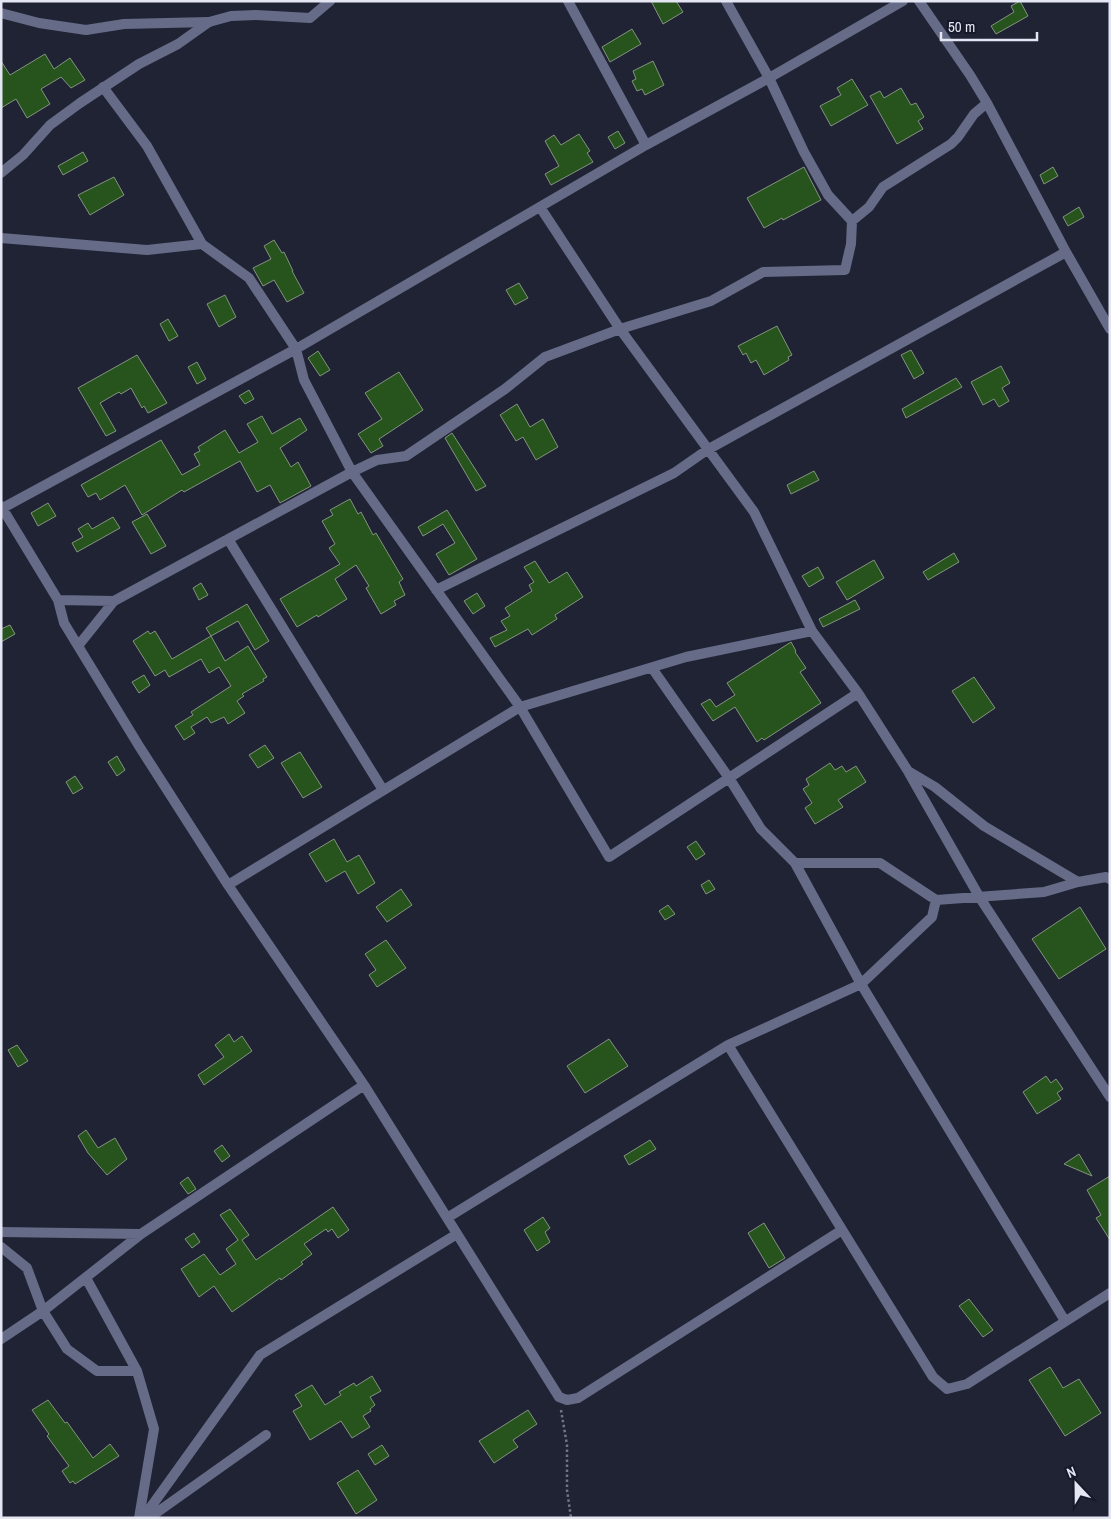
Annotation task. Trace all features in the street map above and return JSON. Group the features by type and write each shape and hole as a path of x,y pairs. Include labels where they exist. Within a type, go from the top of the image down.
{"street":[{"path":"1,13 39,23 86,30 124,24 209,22 231,16 256,15 310,18 330,1"},
{"path":"568,1 646,145"},
{"path":"78,646 114,601 352,472 377,460 406,456 505,389 545,357 620,329 711,301 763,272 845,270 851,244 852,222 828,195 804,152 769,78 726,1"},
{"path":"842,1230 578,1398 566,1400 559,1398 364,1085 228,885 78,646 64,623 58,600 2,508 296,350 646,145 904,1"},
{"path":"919,1 987,103 1066,252 1110,330"},
{"path":"1,173 23,155 50,125 103,87 139,64 178,44 209,22"},
{"path":"103,87 147,146 202,244 249,278 296,350 304,380 352,472 520,707 609,857 858,693"},
{"path":"852,222 869,208 883,187 951,144 974,114 987,103"},
{"path":"540,207 620,329 754,512 812,631 858,693 908,771 980,898 1110,1098"},
{"path":"1,238 147,250 202,244"},
{"path":"436,590 674,472 707,450 1066,252"},
{"path":"228,539 383,790"},
{"path":"58,600 114,601"},
{"path":"228,885 520,707 686,657 812,631"},
{"path":"652,668 761,829 795,863 861,984 1065,1321"},
{"path":"908,771 935,787 984,826 1078,882"},
{"path":"795,863 880,863 936,900 1044,892 1078,882 1110,879"},
{"path":"447,1218 728,1046 861,984 932,917 936,900"},
{"path":"728,1046 933,1378 947,1389 967,1384 1110,1293"},
{"path":"1,1338 43,1311 141,1234 364,1085"},
{"path":"1,1232 141,1234"},
{"path":"143,1518 260,1355 457,1234"},
{"path":"1,1247 27,1268 43,1311 67,1348 97,1372 137,1371"},
{"path":"86,1278 137,1371 154,1430 139,1518"},
{"path":"148,1518 266,1435"}],"path":[{"path":"559,1398 567,1445 566,1490 571,1518"}],"building":[{"path":"651,1 676,1 683,12 663,24"},
{"path":"1020,1 1028,16 996,34 991,26 1014,12 1011,6"},
{"path":"632,29 641,44 610,62 602,47"},
{"path":"45,54 54,69 70,58 85,80 71,88 61,77 41,89 50,104 27,118 16,99 1,108 1,61 10,75"},
{"path":"653,61 664,85 645,95 642,89 637,91 632,81 636,79 633,71"},
{"path":"852,79 868,105 831,126 820,106 841,95 837,88"},
{"path":"901,88 911,105 916,103 924,117 918,121 923,129 897,144 870,96 880,91 884,98"},
{"path":"618,131 625,143 615,149 608,137"},
{"path":"579,134 590,151 587,153 593,162 551,185 545,174 559,166 545,141 554,135 561,145"},
{"path":"83,152 88,161 63,175 58,166"},
{"path":"804,167 821,200 764,228 747,198"},
{"path":"1053,167 1058,176 1044,184 1040,175"},
{"path":"114,177 124,195 90,215 78,195"},
{"path":"1079,207 1084,217 1068,226 1063,217"},
{"path":"274,240 282,253 284,252 304,293 287,302 274,280 263,286 253,268 271,259 264,246"},
{"path":"519,283 528,298 515,305 506,290"},
{"path":"225,295 236,317 219,327 207,304"},
{"path":"168,319 178,336 169,341 160,324"},
{"path":"777,326 792,355 788,357 789,360 764,375 756,360 751,363 746,353 743,355 738,346"},
{"path":"911,350 924,373 914,379 901,355"},
{"path":"318,351 330,370 320,376 308,358"},
{"path":"137,355 167,403 148,413 144,406 142,408 131,388 121,394 119,392 100,403 116,431 106,436 78,388"},
{"path":"197,362 206,379 197,384 188,367"},
{"path":"1001,366 1010,383 1002,388 1009,401 999,407 994,399 983,405 971,382"},
{"path":"399,372 423,410 379,439 383,446 371,453 358,434 382,419 365,393"},
{"path":"956,378 962,387 906,418 902,409"},
{"path":"249,390 254,399 245,404 239,396"},
{"path":"517,404 530,427 543,419 558,447 536,460 523,437 516,441 500,415"},
{"path":"262,416 272,434 300,418 307,430 280,448 291,467 298,462 311,486 280,503 270,485 257,492 240,461 184,492 182,490 142,515 125,485 100,500 96,493 88,497 81,485 161,440 182,475 200,465 194,454 200,451 198,447 225,430 239,453 258,442 247,424"},
{"path":"452,433 486,486 476,491 445,438"},
{"path":"814,471 819,480 791,494 787,485"},
{"path":"350,499 358,514 361,512 373,535 376,533 403,579 399,582 405,595 394,601 396,605 381,614 366,588 369,586 356,565 335,579 347,599 318,617 317,615 297,627 280,599 340,564 329,548 335,544 322,521 333,515 330,510"},
{"path":"48,503 56,516 38,526 31,513"},
{"path":"447,510 477,559 449,575 436,554 455,543 443,524 423,536 418,527"},
{"path":"147,514 166,546 151,554 132,522"},
{"path":"113,517 120,528 77,552 72,543 83,537 78,529 88,523 92,529"},
{"path":"954,553 959,562 928,580 923,572"},
{"path":"874,560 884,578 847,600 836,582"},
{"path":"535,561 549,583 567,572 583,597 555,615 557,619 532,635 528,629 495,647 490,638 507,630 501,621 510,616 505,608 532,591 529,585 534,582 524,567"},
{"path":"818,567 824,578 809,587 802,576"},
{"path":"201,583 208,595 199,600 193,588"},
{"path":"477,593 485,606 473,614 464,601"},
{"path":"855,600 860,609 823,627 819,619"},
{"path":"247,604 269,641 255,650 238,621 211,636 206,628"},
{"path":"10,625 15,634 1,642 1,629"},
{"path":"148,631 150,634 155,631 172,659 211,636 225,661 248,646 267,677 263,679 264,681 242,694 244,696 237,701 245,713 228,724 224,717 211,723 207,717 191,727 195,733 184,740 175,726 193,715 191,712 231,686 219,667 209,673 201,659 169,677 165,670 155,676 133,641"},
{"path":"791,642 795,652 806,668 800,672 821,703 764,740 762,738 757,742 735,707 713,721 701,704 710,699 716,707 735,695 727,683"},
{"path":"144,675 150,685 139,693 132,682"},
{"path":"974,677 995,708 973,723 952,691"},
{"path":"265,745 274,758 258,768 249,755"},
{"path":"300,752 322,787 303,798 281,763"},
{"path":"117,756 125,770 117,776 108,762"},
{"path":"830,763 835,770 842,766 846,772 856,766 866,782 838,800 843,807 815,824 805,808 812,803 803,789 809,785 806,779"},
{"path":"75,776 83,788 73,794 66,782"},
{"path":"334,839 347,862 359,855 375,883 358,894 345,871 326,882 309,854"},
{"path":"696,841 705,854 696,860 687,847"},
{"path":"709,880 715,889 706,894 701,885"},
{"path":"401,889 412,905 387,922 376,907"},
{"path":"668,905 675,914 665,920 659,911"},
{"path":"1080,907 1106,949 1059,979 1032,939"},
{"path":"386,940 406,968 377,987 369,975 376,970 365,954"},
{"path":"229,1034 234,1042 242,1036 252,1051 204,1085 198,1075 224,1057 215,1045"},
{"path":"609,1039 628,1066 585,1093 567,1066"},
{"path":"17,1045 28,1061 18,1067 8,1050"},
{"path":"1046,1076 1051,1083 1056,1079 1063,1089 1057,1093 1061,1099 1037,1114 1023,1092"},
{"path":"86,1130 98,1148 115,1138 127,1159 107,1175 88,1153 78,1136"},
{"path":"650,1140 656,1149 629,1165 624,1156"},
{"path":"222,1145 230,1156 222,1162 214,1151"},
{"path":"1079,1154 1092,1176 1064,1164"},
{"path":"1110,1176 1110,1240 1096,1218 1101,1215 1087,1190"},
{"path":"188,1177 196,1189 188,1194 180,1183"},
{"path":"333,1207 349,1230 338,1238 332,1229 328,1232 326,1229 304,1244 312,1254 301,1262 303,1264 232,1312 214,1286 199,1297 181,1269 204,1254 220,1275 236,1264 226,1249 238,1240 220,1215 230,1209 249,1235 242,1240 256,1260"},
{"path":"543,1217 550,1228 545,1232 550,1242 537,1251 524,1230"},
{"path":"764,1223 785,1258 769,1268 748,1233"},
{"path":"194,1233 200,1242 192,1248 185,1239"},
{"path":"969,1299 993,1330 983,1337 959,1306"},
{"path":"1050,1367 1063,1388 1079,1379 1101,1413 1065,1436 1029,1380"},
{"path":"372,1376 381,1391 370,1397 375,1405 370,1409 371,1411 363,1416 370,1427 352,1438 341,1421 310,1440 293,1411 302,1406 295,1395 312,1385 325,1405 341,1395 339,1392 354,1383 356,1386"},
{"path":"48,1400 65,1423 67,1422 93,1458 110,1444 119,1456 75,1484 73,1481 70,1483 62,1471 69,1466 47,1436 49,1434 32,1410"},
{"path":"528,1410 537,1424 513,1440 518,1447 494,1463 479,1441"},
{"path":"382,1445 389,1456 375,1465 368,1454"},
{"path":"358,1470 377,1500 356,1514 337,1483"}]}
